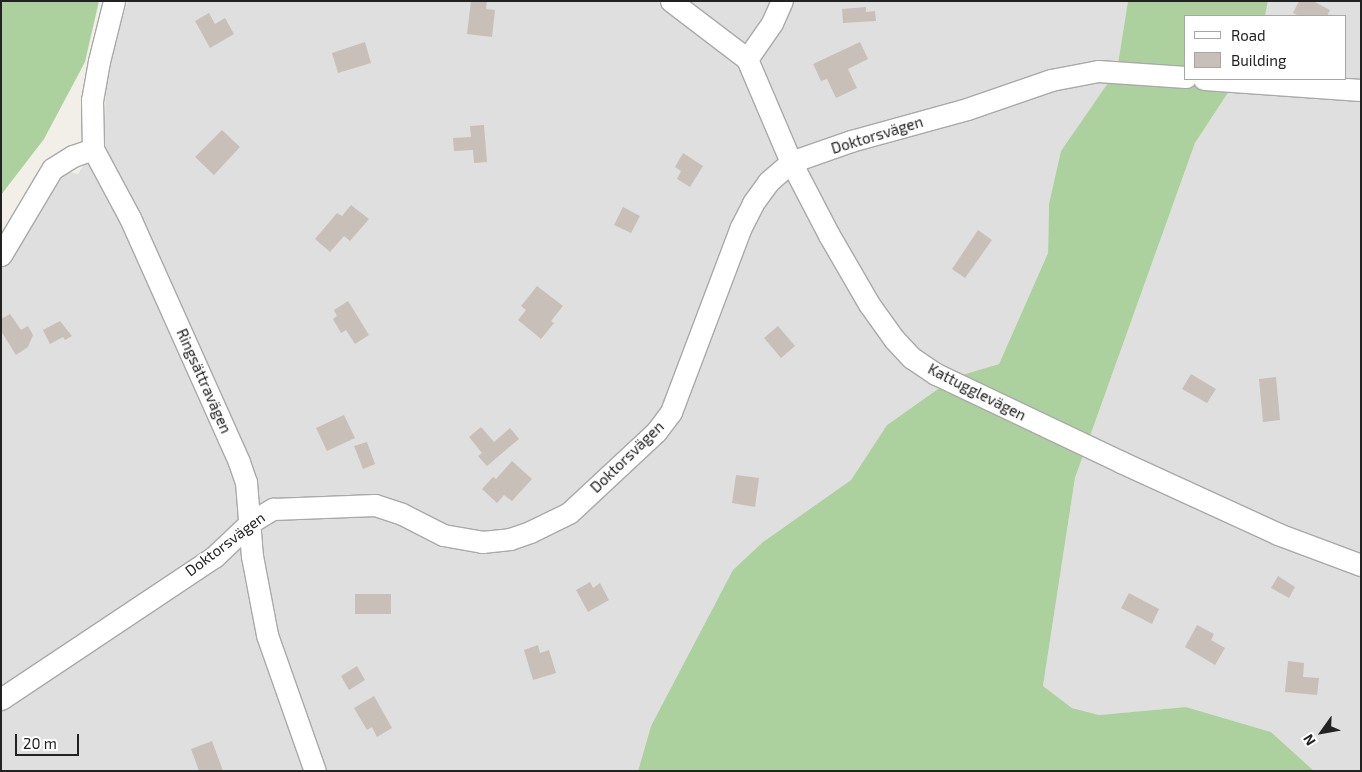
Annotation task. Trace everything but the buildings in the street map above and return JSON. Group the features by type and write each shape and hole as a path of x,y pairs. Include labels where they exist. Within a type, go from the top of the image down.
{"street":[{"name":"Ringsättravägen","path":"114,1 99,61 92,100 92,149 130,218 225,428 246,482 251,522 252,556 267,635 315,771"},
{"name":"Kattugglevägen","path":"671,1 747,59 791,162 869,304 894,339 912,358 936,374 1120,462 1278,534 1361,565"},
{"path":"747,59 772,23 782,1"},
{"name":"Doktorsvägen","path":"1,700 214,556 251,522 273,509 375,504 402,514 443,535 482,542 510,539 530,532 569,513 656,432 671,412 741,227 753,203 768,182 791,162 851,141 967,109 1051,80 1098,71 1184,77"},
{"path":"1218,80 1361,90"},
{"path":"1,255 52,170 73,156 92,149"}],"shaded area":[{"path":"128,1 1128,1 1117,70 1049,204 1048,253 999,364 955,377 887,425 851,480 763,542 651,726 638,771 1,771 1,237 47,167 78,174 105,131 106,66"},
{"path":"1268,1 1361,1 1361,771 1314,771 1271,732 1186,707 1099,715 1072,708 1043,686 1075,478 1195,143 1236,80 1347,80 1347,15 1265,15"}],"green space":[{"path":"1,1 99,1 85,62 44,139 1,195"},
{"path":"1128,1 1268,1 1265,15 1184,15 1184,80 1236,80 1195,143 1075,478 1043,686 1072,708 1099,715 1186,707 1271,732 1314,771 638,771 651,726 733,570 763,542 851,480 887,425 955,377 999,364 1048,253 1049,204 1061,151 1117,70"}]}
